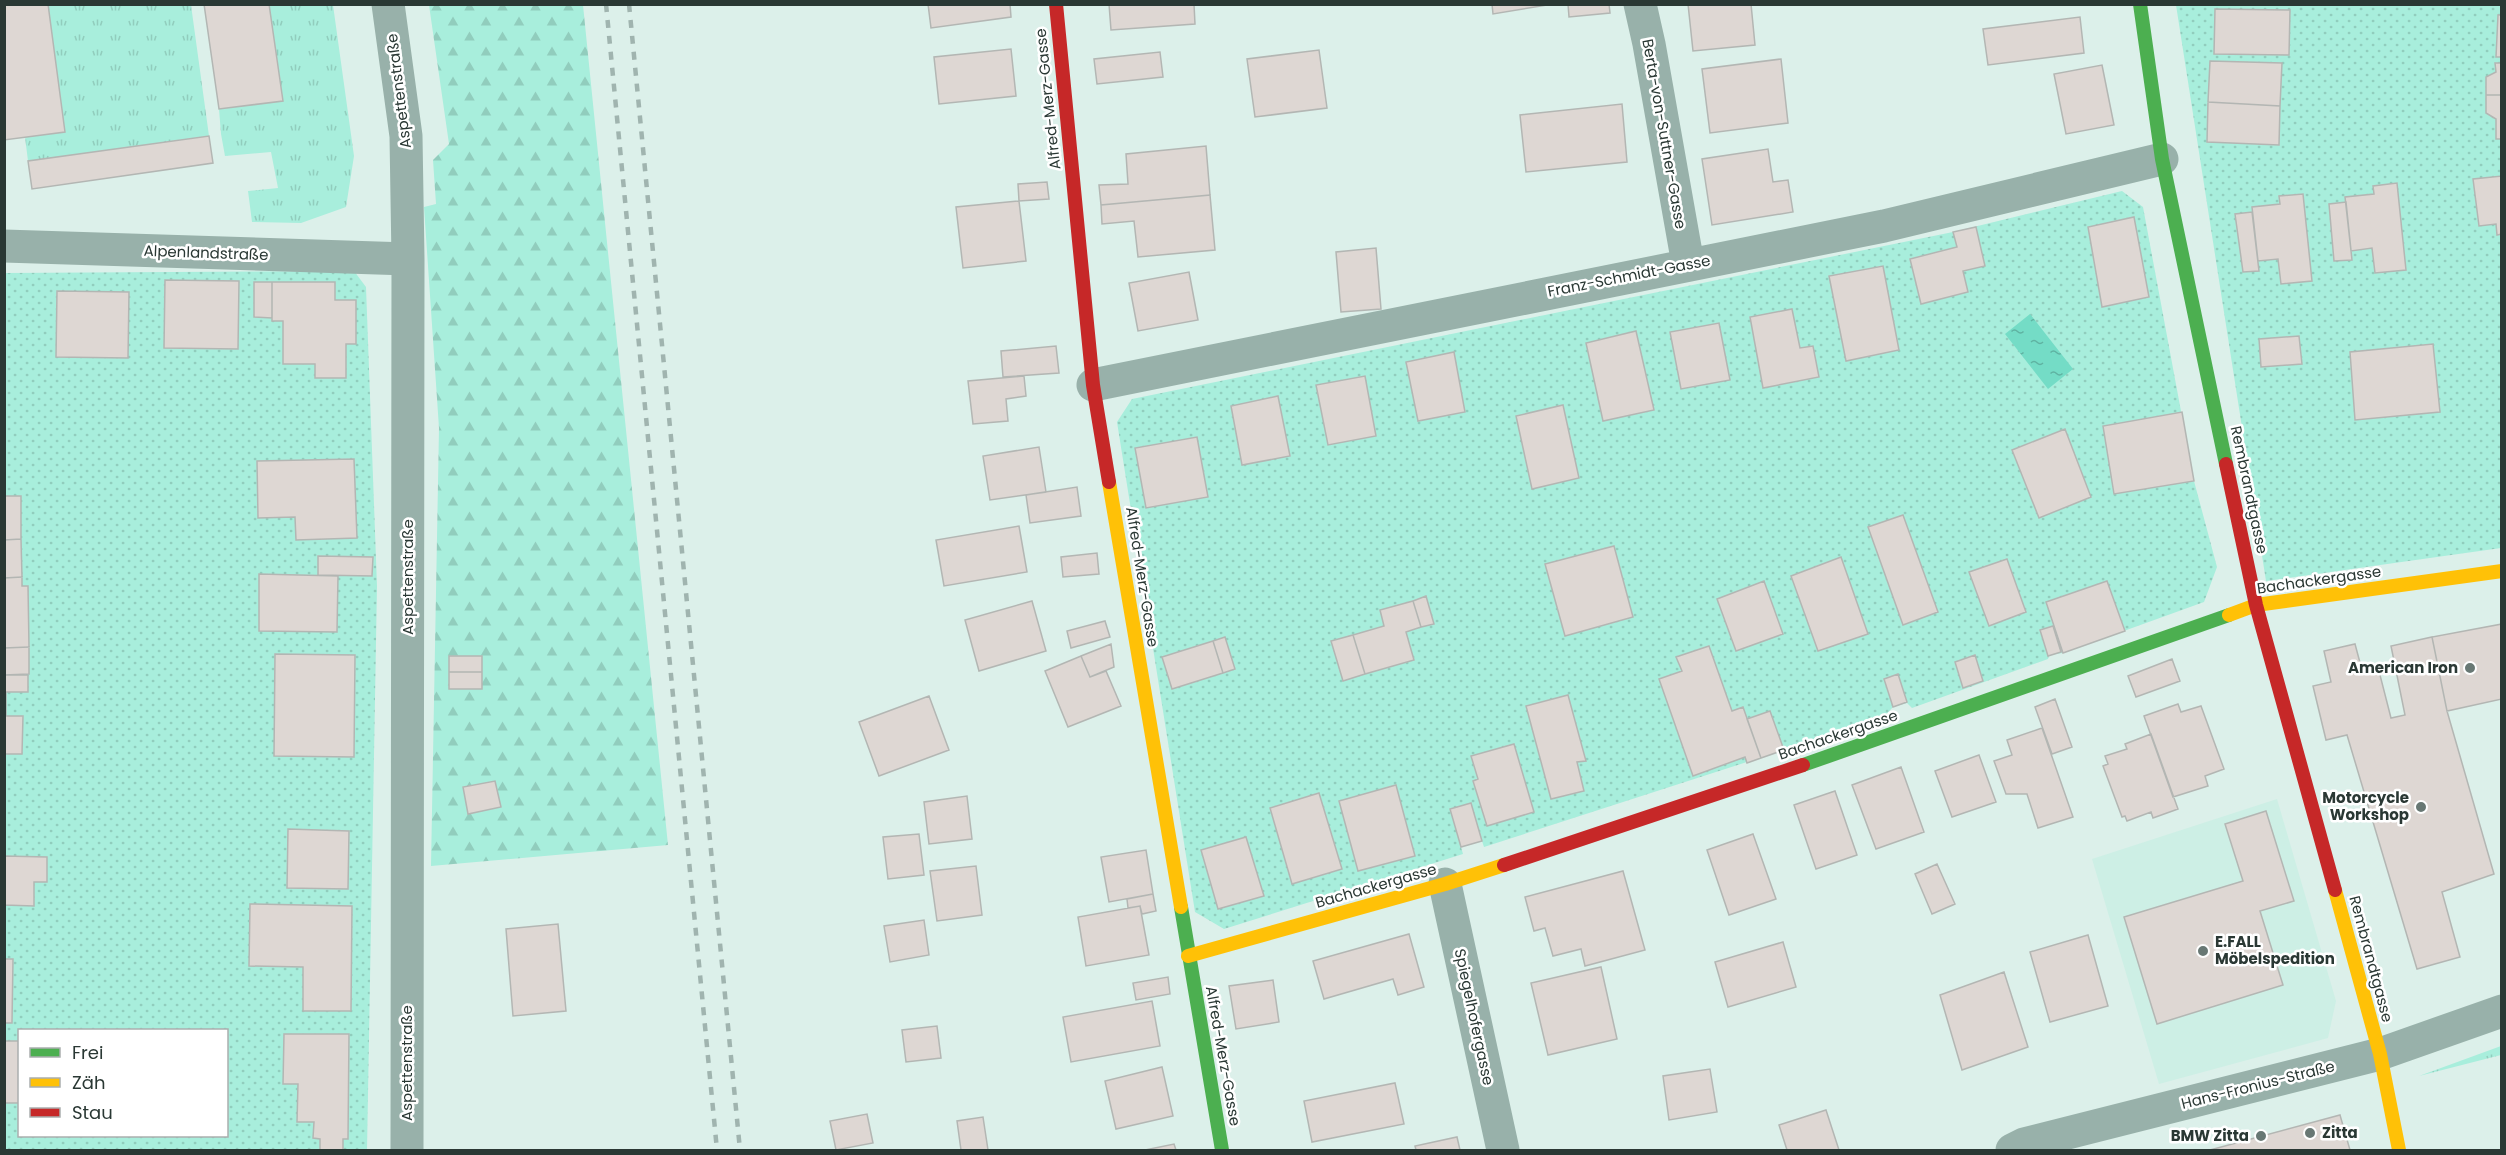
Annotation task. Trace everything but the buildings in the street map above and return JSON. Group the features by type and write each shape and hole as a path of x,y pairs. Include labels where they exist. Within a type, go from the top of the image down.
{"street":[{"name":"Aspettenstraße","path":"388,4 406,136 408,259 406,1150"},
{"name":"Alfred-Merz-Gasse","path":"1056,4 1093,385 1222,1150"},
{"name":"Berta-von-Suttner-Gasse","path":"1640,4 1688,264"},
{"name":"Rembrandtgasse","path":"2140,4 2162,159 2256,605 2380,1054 2399,1150"},
{"name":"Franz-Schmidt-Gasse","path":"1093,385 1884,226 2162,159"},
{"name":"Alpenlandstraße","path":"4,246 408,259"},
{"name":"Bachackergasse","path":"1188,956 1444,884 1852,749 2256,605 2502,571"},
{"name":"Spiegelhofergasse","path":"1444,884 1503,1150"},
{"name":"Hans-Fronius-Straße","path":"2012,1150 2024,1144 2380,1054 2502,1011"}],"shaded area":[{"path":"2277,799 2336,1001 2328,1038 2159,1084 2092,859"}],"green space":[{"path":"48,5 191,5 209,136 28,161 25,137 64,132"},
{"path":"269,5 333,5 354,156 346,207 301,223 252,222 248,191 278,188 271,152 225,156 221,134 219,109 283,100"},
{"path":"429,5 583,5 668,845 431,866 439,428 424,207 436,204 433,160 449,144"},
{"path":"2176,5 2501,5 2501,548 2266,581"},
{"path":"2122,191 2143,207 2194,481 2217,567 2204,602 2063,653 2049,655 2048,659 1912,708 1907,703 1893,707 1883,718 1484,847 1482,841 1461,847 1463,854 1224,929 1195,912 1117,422 1132,399 1953,232"},
{"path":"354,271 366,287 377,586 367,1150 5,1150 4,273"},
{"path":"2501,1046 2501,1055 2419,1076"}],"water":[{"path":"2030,314 2073,369 2048,389 2005,334"}],"railway":[{"path":"606,4 717,1150"},
{"path":"629,4 740,1150"}],"traffic: fast":[{"path":"2140,4 2162,159 2226,464"},
{"path":"1803,765 2229,615"},
{"path":"1181,907 1222,1150"}],"traffic: slow":[{"path":"1109,482 1181,907"},
{"path":"2229,615 2256,605 2502,571"},
{"path":"1188,956 1445,884 1504,865"},
{"path":"2335,890 2380,1054 2399,1150"}],"traffic: jam":[{"path":"1056,4 1093,385 1109,482"},
{"path":"2226,464 2256,605 2335,890"},
{"path":"1504,865 1803,765"}],"place":[{"name":"American Iron","path":"2470,668"},
{"name":"Motorcycle Workshop","path":"2421,807"},
{"name":"E.FALL Möbelspedition","path":"2203,951"},
{"name":"Zitta","path":"2310,1133"},
{"name":"BMW Zitta","path":"2261,1136"}]}
